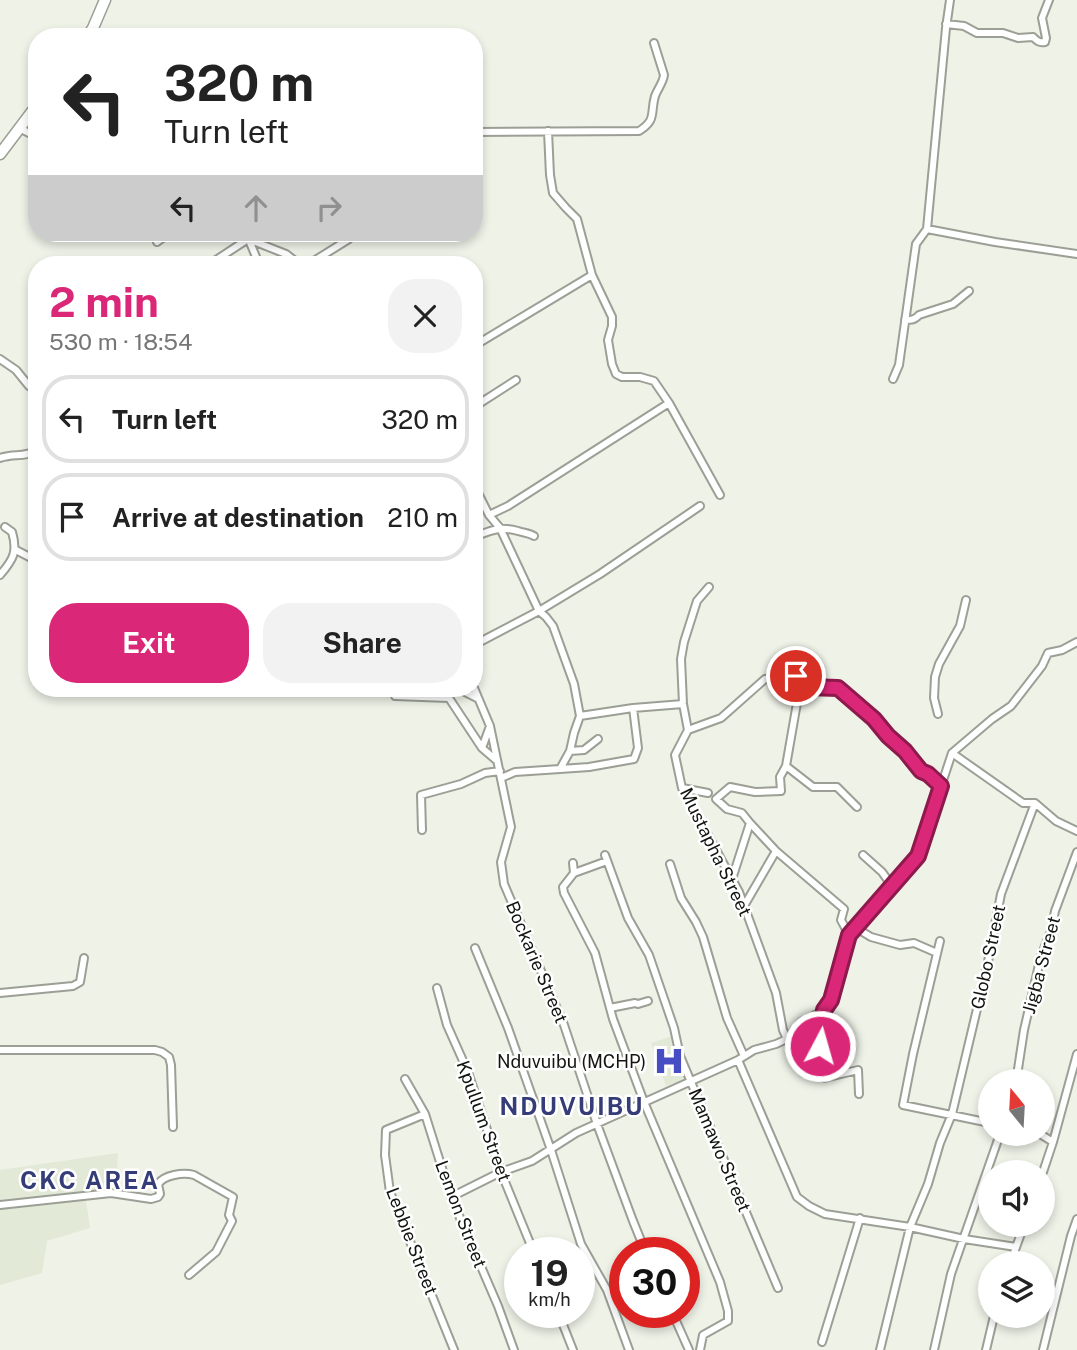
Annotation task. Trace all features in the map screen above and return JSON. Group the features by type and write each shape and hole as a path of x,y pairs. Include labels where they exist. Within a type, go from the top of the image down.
{"main road":[{"path":"93,28 105,0"},
{"path":"0,154 28,116"}],"street":[{"path":"893,379 898,365 916,244 927,229 950,0"},
{"path":"946,24 964,26 977,33 1003,33 1018,38 1033,37 1038,42 1045,42 1042,18 1049,0"},
{"path":"483,132 639,131 646,127 653,116 656,94 664,80 654,43"},
{"path":"19,128 28,132"},
{"path":"548,131 553,192 577,219 592,275 612,317 608,340 611,364 622,377 647,378 654,381 720,495"},
{"path":"927,229 1077,254"},
{"path":"221,256 239,242"},
{"path":"260,242 289,256"},
{"path":"322,256 344,242"},
{"path":"483,341 592,275"},
{"path":"905,320 953,304 969,291"},
{"path":"0,359 16,370 28,385"},
{"path":"483,401 516,380"},
{"path":"489,514 508,506 669,403"},
{"path":"0,458 28,455"},
{"path":"483,502 500,528 539,611 554,626 574,684 580,716 570,751 560,769"},
{"path":"483,640 539,611 600,574 700,506"},
{"path":"0,575 10,565 16,550 12,532 5,527"},
{"path":"483,534 504,527 534,536"},
{"path":"16,550 28,556"},
{"path":"709,587 697,601 681,659 683,704 688,730 721,719 765,679 796,676 807,687 838,688 874,719 921,771 941,786"},
{"path":"938,714 934,698 935,677 939,664 960,626 966,600"},
{"path":"451,1197 501,1172 532,1161 576,1133 754,1050 787,1039 801,1022 824,1010 831,1000 849,935 918,856 952,753 1012,705 1042,666 1048,653 1062,650 1077,642"},
{"path":"807,687 797,703 786,766 780,777 781,791 755,792 730,787 716,799 727,809 742,813 776,852 844,909 841,920 849,935"},
{"path":"422,697 449,698 482,748 498,762"},
{"name":"Bockarie Street","path":"478,698 490,726 511,827 500,862 504,884 564,1025 639,1237"},
{"path":"580,716 683,704"},
{"path":"422,830 421,795 461,784 485,773 500,775 634,760 638,748 633,708"},
{"path":"482,748 490,726"},
{"name":"Mustapha Street","path":"688,730 675,755 682,788 739,892 776,993 787,1039"},
{"path":"570,751 584,750 598,739"},
{"path":"952,753 1023,803 1035,803 1056,821 1077,831"},
{"path":"786,766 813,786 837,787 858,807"},
{"path":"682,788 708,793"},
{"name":"Globo Street","path":"880,1350 909,1227 928,1184 952,1114 988,967 1000,894 1035,803"},
{"path":"732,879 750,823"},
{"path":"744,906 776,852"},
{"name":"Jigba Street","path":"1018,1069 1041,956 1077,852"},
{"path":"863,855 882,872 892,886"},
{"name":"Mamawo Street","path":"574,873 606,858 628,918 649,955 674,1028 680,1056 778,1288"},
{"path":"573,863 574,873 564,887 564,892 595,953 610,1008 644,1102 720,1282 728,1311 728,1321 703,1335 700,1350"},
{"path":"670,864 681,898 702,937 741,1058 797,1196 808,1206 825,1214 1016,1247"},
{"path":"856,928 871,937 900,945 914,943 937,953"},
{"path":"940,941 903,1105 978,1120"},
{"path":"475,948 508,1028 581,1244 607,1290 629,1350"},
{"path":"0,993 73,986 80,982 84,958"},
{"name":"Kpullum Street","path":"437,988 447,1025 468,1072 501,1172 527,1237"},
{"path":"610,1008 648,1001"},
{"path":"824,1010 820,1071 824,1078 858,1070 859,1094"},
{"path":"0,1050 162,1052 169,1057 171,1065 173,1127"},
{"path":"1055,1138 1077,1054"},
{"name":"Lemon Street","path":"405,1079 425,1114 451,1197 514,1350"},
{"name":"Lebbie Street","path":"425,1114 386,1130 385,1155 390,1192 454,1350"},
{"path":"934,1350 951,1274 996,1146"},
{"path":"0,1205 111,1193 151,1199 160,1194 158,1184 163,1178 187,1173 194,1175 233,1197 229,1215 232,1221 215,1252 189,1275"},
{"path":"822,1342 860,1218"},
{"path":"1043,1350 1077,1219"},
{"path":"1015,1251 1020,1237"},
{"path":"564,1328 573,1350"},
{"path":"679,1328 689,1350"},
{"path":"986,1350 991,1328"}],"shaded area":[{"name":"Nduvuibu (MCHP)","path":"672,1036 687,1079 666,1086 651,1043"},
{"path":"118,1153 117,1173 112,1185 85,1195 90,1228 47,1241 42,1273 0,1285 0,1170"}],"place":[{"name":"Nduvuibu (MCHP)","path":"669,1061"}],"district":[{"name":"NDUVUIBU","path":"572,1106"},
{"name":"CKC AREA","path":"90,1180"}],"route":[{"path":"796,676 807,687 838,688 874,719 921,771 941,786 918,856 849,935 831,1000 824,1010 820,1046"}]}
